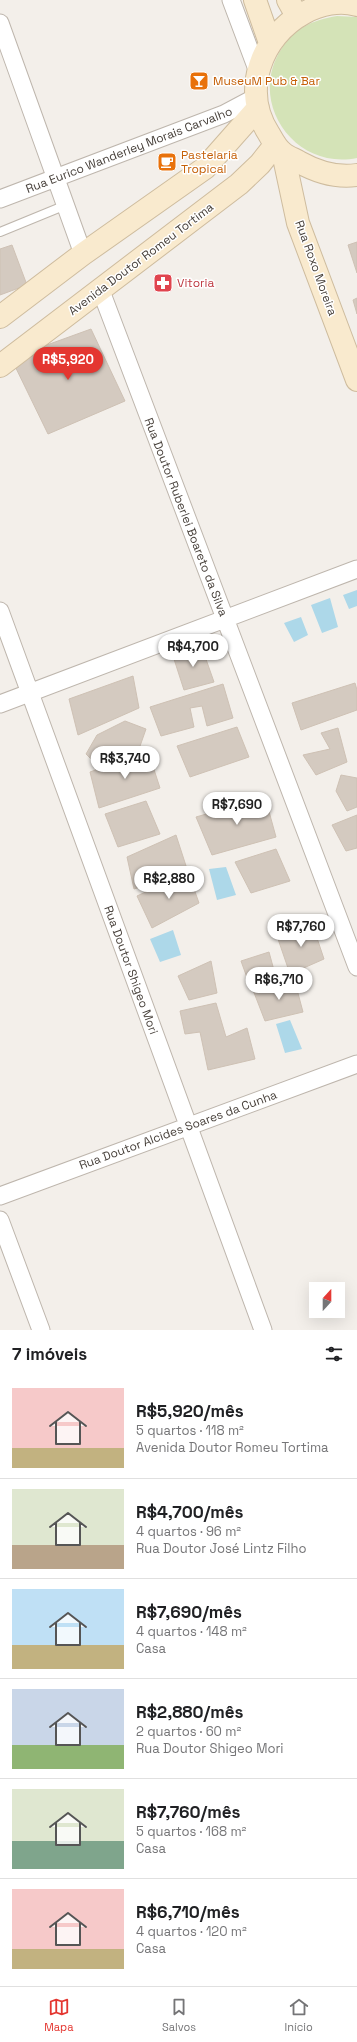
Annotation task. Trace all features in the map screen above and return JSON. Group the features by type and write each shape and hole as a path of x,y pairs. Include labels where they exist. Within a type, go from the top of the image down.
{"main road":[{"path":"255,0 270,43"},
{"path":"357,5 333,3 314,7 292,8 282,28 270,43 258,72 257,102 264,127 279,149 313,170 344,177 357,175"},
{"path":"0,317 83,254 205,168 257,102"},
{"name":"Avenida Doutor Romeu Tortima","path":"0,366 101,291 239,184 260,164 279,149"},
{"name":"Rua Roxo Moreira","path":"279,149 298,223 357,380"}],"street":[{"path":"231,0 258,72"},
{"path":"0,23 83,254"},
{"name":"Rua Eurico Wanderley Morais Carvalho","path":"0,199 57,179 257,102"},
{"name":"Rua Doutor Ruberlei Boareto da Silva","path":"101,291 224,620 357,966"},
{"path":"0,704 357,569"},
{"name":"Rua Doutor Shigeo Mori","path":"0,611 263,1330"},
{"name":"Rua Doutor Alcides Soares da Cunha","path":"0,1196 357,1064"},
{"path":"0,1220 41,1330"}],"lane":[{"path":"0,232 66,205"}],"green space":[{"path":"337,16 357,17 357,158 334,159 314,154 297,143 283,128 274,110 270,90 272,69 282,48 291,36 311,23"}],"water":[{"path":"357,590 357,606 349,609 343,595"},
{"path":"330,598 338,627 322,633 311,605"},
{"path":"301,617 308,635 294,642 284,623"},
{"path":"226,867 236,895 217,900 209,869"},
{"path":"173,930 181,955 160,962 150,939"},
{"path":"290,1020 302,1049 285,1053 276,1024"}],"building":[{"path":"357,242 357,273 348,245"},
{"path":"12,245 27,285 0,295 0,249"},
{"path":"357,298 357,314 353,300"},
{"path":"91,329 125,401 48,434 11,358"},
{"path":"201,645 214,682 184,690 173,656"},
{"path":"133,676 139,708 78,735 69,699"},
{"path":"355,683 357,690 357,710 301,730 292,703"},
{"path":"223,684 233,718 207,726 202,706 190,708 194,727 161,736 150,707"},
{"path":"125,721 146,729 139,749 106,749 97,765 86,754 97,735"},
{"path":"237,727 249,757 190,777 177,746"},
{"path":"338,728 347,762 316,775 303,755 330,749 321,733"},
{"path":"148,751 160,788 99,808 90,772"},
{"path":"341,775 357,778 357,807 347,811 336,791"},
{"path":"265,797 276,837 212,855 196,817"},
{"path":"146,801 160,834 118,847 105,814"},
{"path":"357,815 357,848 346,851 332,825"},
{"path":"176,835 188,872 134,889 127,857"},
{"path":"276,849 290,881 251,893 235,862"},
{"path":"188,872 199,903 152,928 137,896"},
{"path":"312,923 324,959 290,974 277,936"},
{"path":"269,952 275,974 249,983 241,961"},
{"path":"211,961 217,993 189,1000 178,976"},
{"path":"295,982 303,1012 265,1021 253,990"},
{"path":"216,1003 226,1037 247,1028 255,1059 208,1070 200,1032 185,1034 180,1011"}],"place":[{"name":"MuseuM Pub & Bar","path":"199,81"},
{"name":"Pastelaria Tropical","path":"167,162"},
{"name":"Vitoria","path":"163,283"}]}
